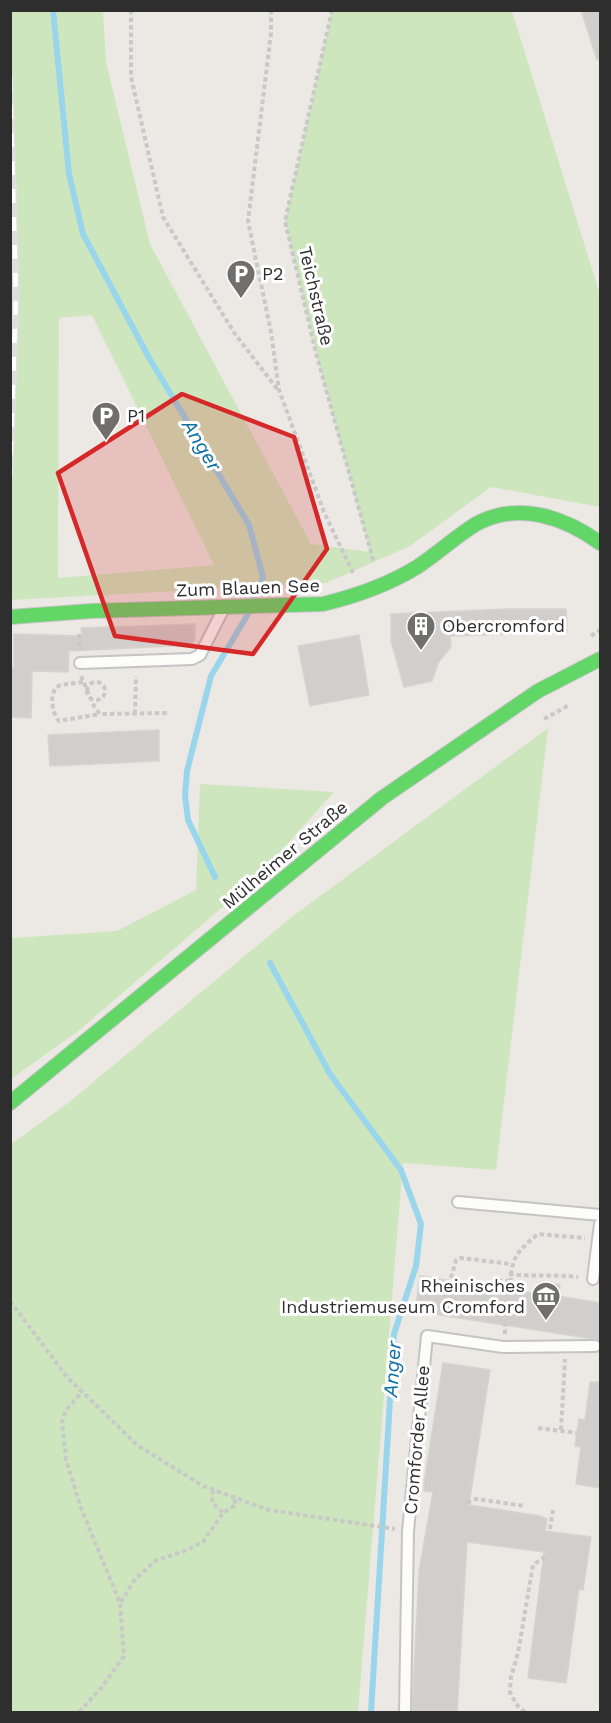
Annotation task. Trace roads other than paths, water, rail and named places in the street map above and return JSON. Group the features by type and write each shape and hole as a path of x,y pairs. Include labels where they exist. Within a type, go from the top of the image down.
{"main road":[{"name":"Zum Blauen See","path":"10,617 79,612 323,604 382,585 416,567 479,523 518,512 560,517 582,529 600,543"},
{"name":"Mülheimer Straße","path":"10,1103 382,798 538,691 600,659"}],"lane":[{"path":"80,663 177,660 200,655 230,607"},
{"path":"458,1202 600,1215"},
{"path":"593,1279 600,1224"},
{"name":"Cromforder Allee","path":"405,1713 408,1531 427,1336 503,1347 595,1346"}],"waterway":[{"name":"Anger","path":"53,10 69,174 83,234 148,356 249,525 263,577 254,599"},
{"name":"Anger","path":"215,877 188,820 185,795 187,771 211,676 248,614"},
{"name":"Anger","path":"270,963 330,1074 401,1170 421,1224 416,1266 394,1334 371,1712"}],"railway":[{"path":"10,77 16,296 10,475"}],"place":[{"name":"P2","path":"241,300"},
{"name":"P1","path":"106,442"},
{"name":"Obercromford","path":"421,652"},
{"name":"Rheinisches Industriemuseum Cromford","path":"546,1322"}]}
